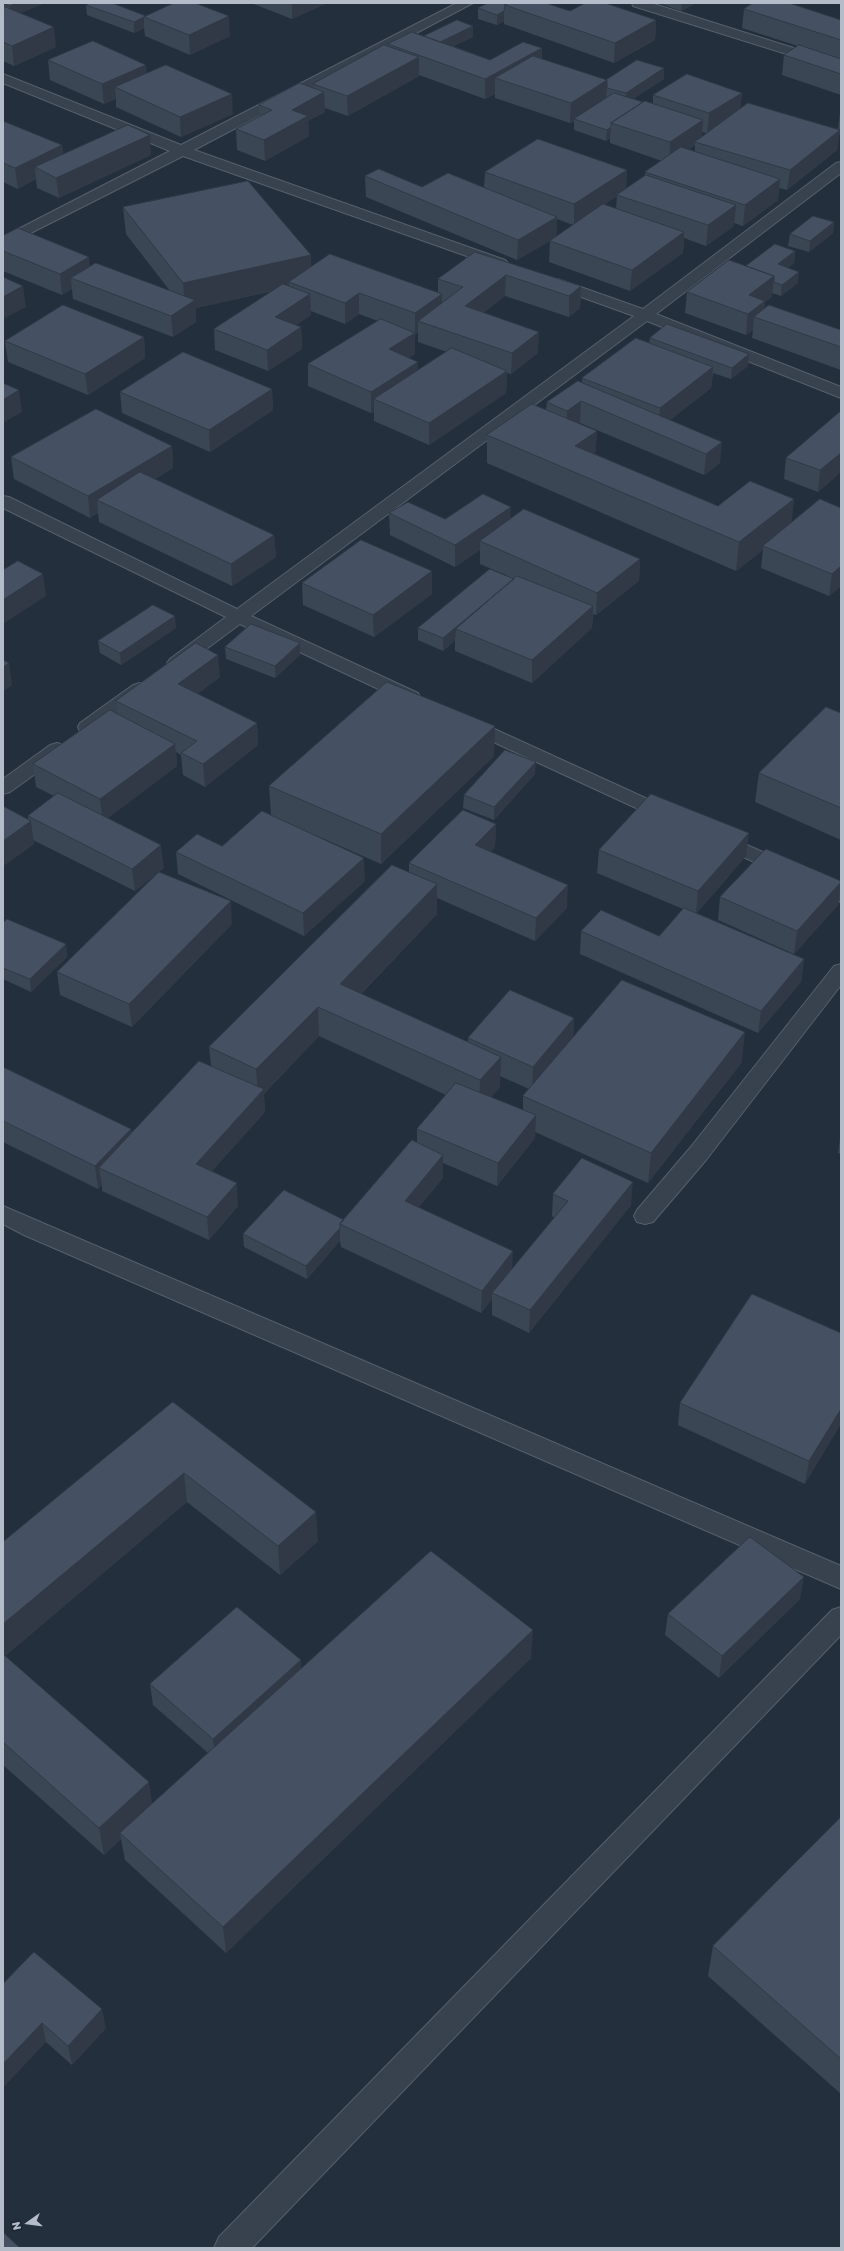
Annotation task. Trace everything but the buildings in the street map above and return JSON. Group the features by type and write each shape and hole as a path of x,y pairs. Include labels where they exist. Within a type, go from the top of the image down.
{"street":[{"path":"3,243 466,3"},
{"path":"638,3 841,67"},
{"path":"3,78 183,151 511,267"},
{"path":"3,788 239,617 646,315 841,166"},
{"path":"541,278 646,315 841,393"},
{"path":"3,501 239,617 427,704"},
{"path":"449,714 681,821"},
{"path":"703,831 841,895"},
{"path":"644,1216 698,1154 841,971"},
{"path":"3,1214 32,1229 841,1578"},
{"path":"230,2248 841,1618"}]}
